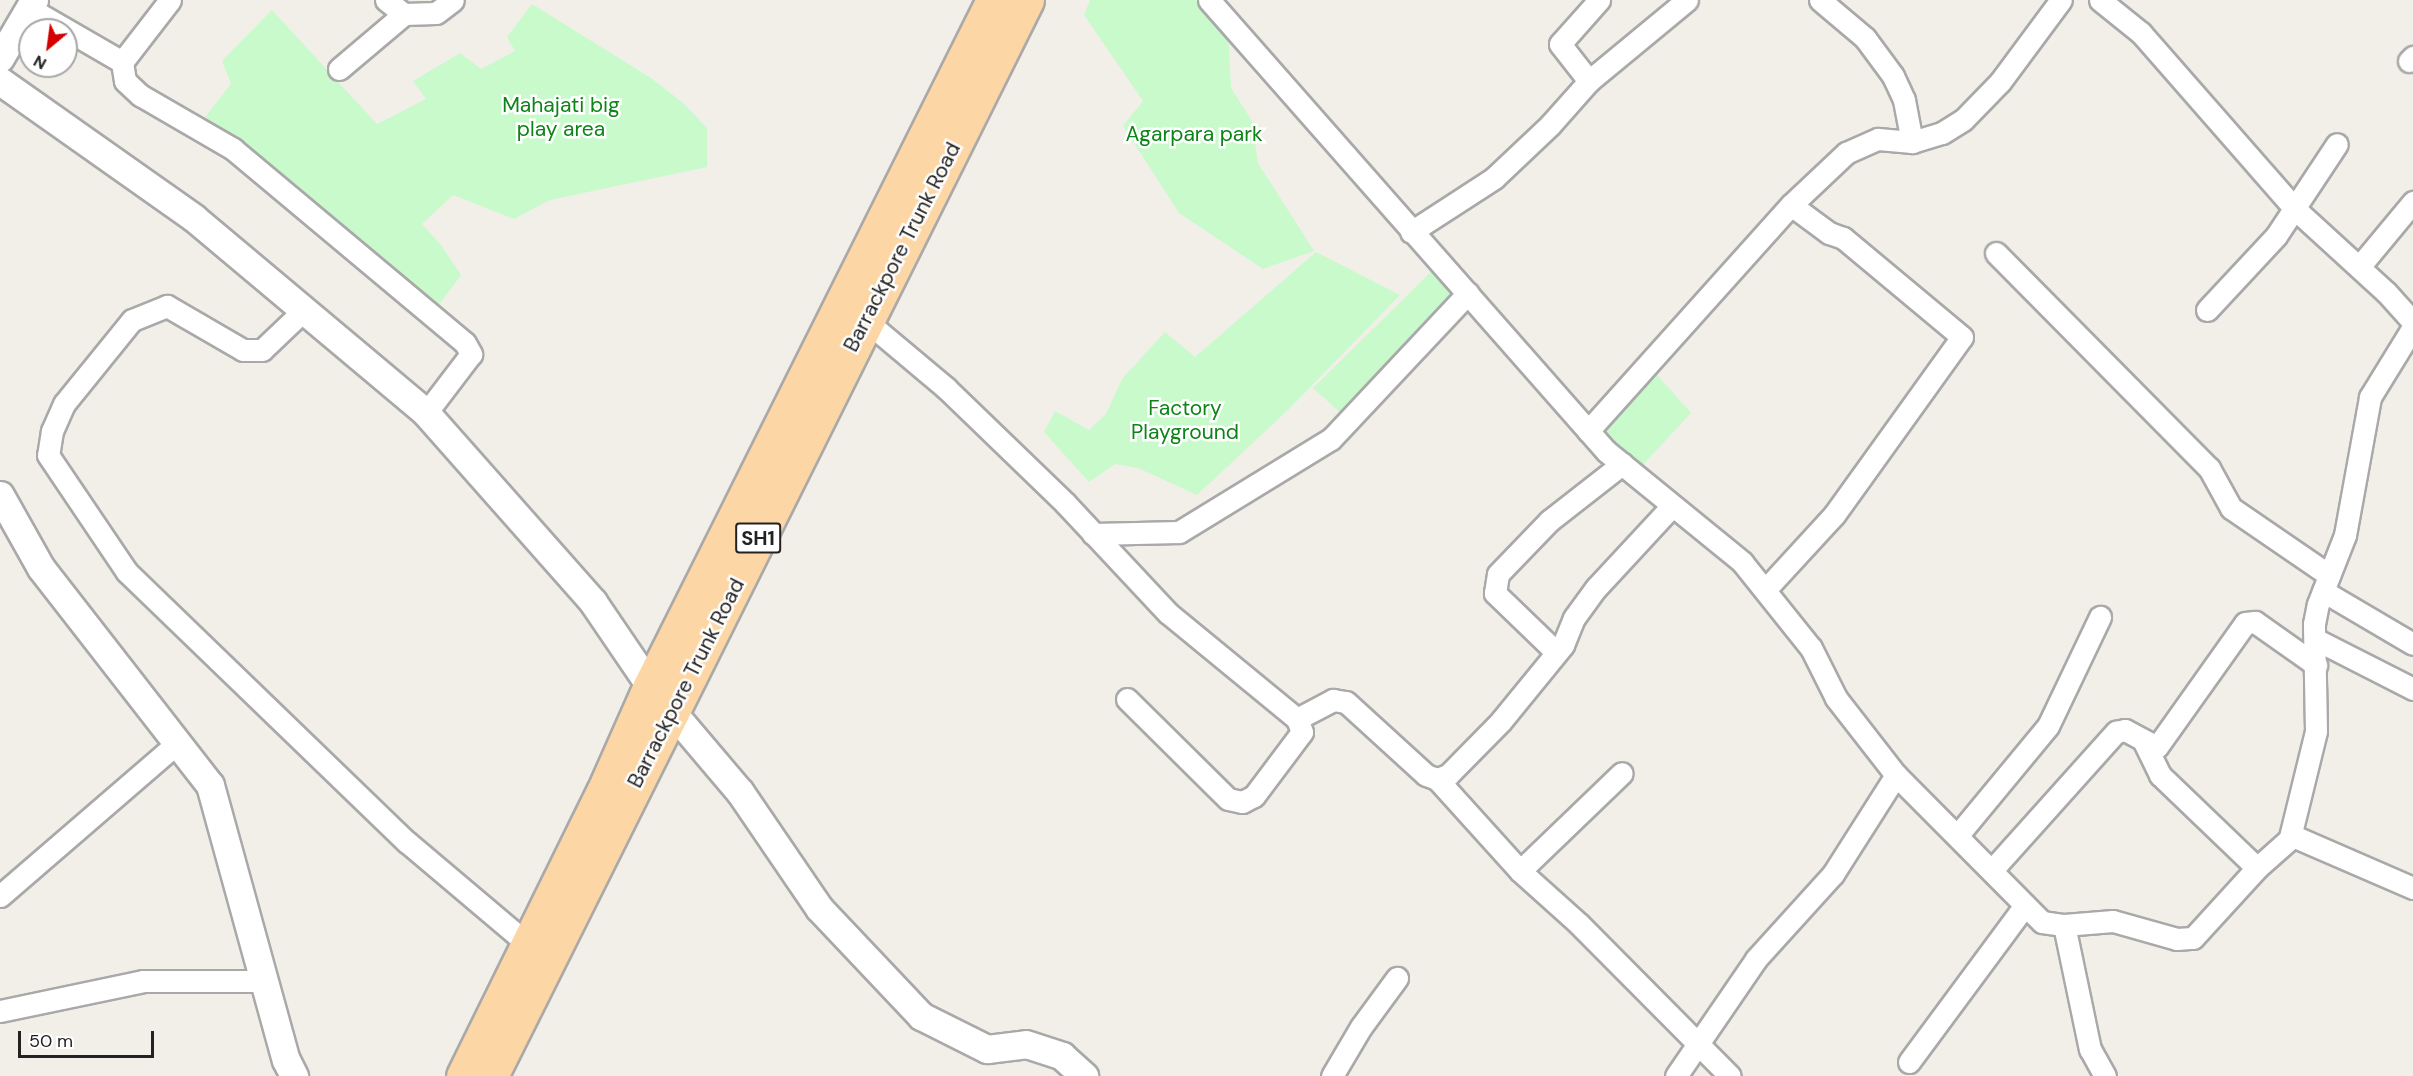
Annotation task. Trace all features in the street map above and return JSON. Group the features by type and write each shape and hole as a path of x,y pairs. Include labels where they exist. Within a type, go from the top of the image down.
{"main road":[{"name":"Barrackpore Trunk Road","path":"463,1076 529,945 650,686 993,0"},
{"name":"Barrackpore Trunk Road","path":"491,1076 864,320 1027,0"}],"street":[{"path":"170,0 122,62 125,81 140,95 233,149 465,343 471,354 426,413"},
{"path":"386,0 404,14"},
{"path":"339,69 404,14 436,13 453,0"},
{"path":"1209,0 1588,431 1622,464 1742,562 1811,648 1836,698 1896,775 2042,922 2064,925 2113,921 2177,939 2193,938 2257,868 2290,837 2313,750 2315,639 2326,583 2350,516 2370,397 2413,325 2359,267 2295,209 2241,152 2191,86 2141,33 2100,0"},
{"path":"1589,81 1560,44 1599,0"},
{"path":"1411,232 1494,178 1550,125 1589,81 1687,0"},
{"path":"1820,0 1864,38 1893,76 1904,100 1912,142"},
{"path":"1588,431 1791,205 1861,144 1878,139 1912,142 1942,133 1980,104 2061,0"},
{"path":"0,58 31,4 122,62"},
{"path":"0,81 194,218 426,413 593,602 650,686 740,792 819,908 921,1016 987,1049 1026,1044 1062,1056 1084,1076"},
{"path":"2207,310 2262,254 2295,209 2337,144"},
{"path":"2359,267 2413,202"},
{"path":"1765,590 1847,498 1962,337 1843,238 1829,233 1791,205"},
{"path":"1996,253 2208,468 2231,508 2326,583 2413,644"},
{"path":"1093,534 1179,532 1331,439 1468,293"},
{"path":"304,310 262,350 243,350 167,306 132,320 64,404 52,431 48,455 127,572 407,842 529,945"},
{"path":"864,320 946,388 1093,534 1168,613 1297,719 1302,732 1254,796 1242,802 1228,799 1127,699"},
{"path":"1557,652 1496,593 1498,574 1550,521 1622,464"},
{"path":"0,495 41,568 210,785 285,1060 294,1076"},
{"path":"1437,779 1448,775 1502,721 1557,652 1574,618 1596,588 1672,506"},
{"path":"1957,836 2048,726 2100,617"},
{"path":"1992,870 2116,732 2125,730 2144,742 2158,746 2245,623 2255,622 2316,665"},
{"path":"2315,639 2413,689"},
{"path":"1297,719 1333,700 1346,702 1426,775 1437,779 1520,871 1579,924 1730,1076"},
{"path":"2144,742 2160,775 2257,868"},
{"path":"0,896 177,743"},
{"path":"1520,871 1622,773"},
{"path":"1676,1076 1756,959 1833,874 1896,775"},
{"path":"2290,837 2413,888"},
{"path":"1909,1062 2025,905"},
{"path":"2064,925 2090,1049 2105,1076"},
{"path":"1332,1076 1361,1027 1397,978"},
{"path":"0,1011 143,981 265,981"}],"green space":[{"name":"Agarpara park","path":"1090,0 1199,0 1228,31 1231,88 1252,121 1258,163 1314,251 1263,269 1179,213 1123,126 1143,101 1084,15"},
{"name":"Mahajati big play area","path":"532,4 651,78 683,103 707,128 707,167 550,200 514,219 453,195 422,224 441,245 461,275 435,310 205,117 231,84 222,61 272,10 377,124 426,99 413,81 460,53 481,69 515,51 507,37"},
{"name":"Factory Playground","path":"1316,252 1400,295 1289,409 1197,495 1138,468 1115,464 1089,482 1044,432 1055,411 1089,430 1106,414 1122,379 1165,332 1195,357"},
{"path":"1438,265 1466,294 1343,415 1313,388"},
{"path":"1652,369 1691,413 1639,469 1599,426"}]}
